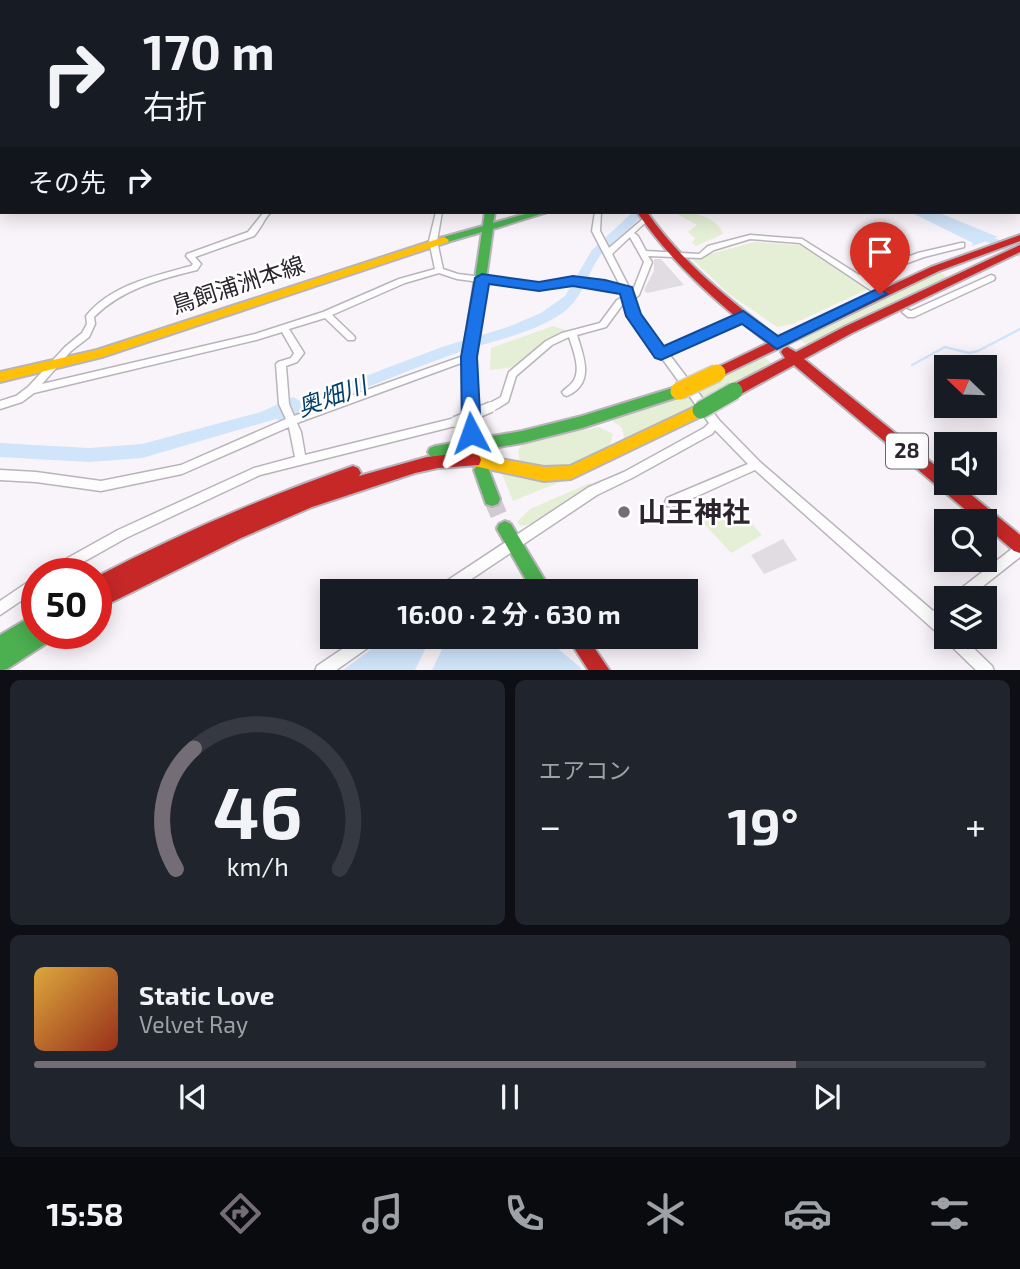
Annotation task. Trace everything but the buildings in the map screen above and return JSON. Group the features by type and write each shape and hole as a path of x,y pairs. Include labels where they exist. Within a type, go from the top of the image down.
{"main road":[{"name":"鳥飼浦洲本線","path":"0,377 57,364 272,298 433,244 489,219 527,214"},
{"path":"644,215 674,254 777,344"},
{"path":"471,433 469,357 489,219"},
{"path":"112,579 219,525 339,478 391,461 582,422 678,391 935,269 983,251 1016,243"},
{"path":"112,593 225,536 351,485 418,465 453,458 480,460 544,474 571,472 701,410 794,358 998,258 1016,243"},
{"name":"28","path":"777,344 1018,548"},
{"path":"482,470 492,499"},
{"path":"509,537 535,579"},
{"path":"0,646 21,632"},
{"path":"0,662 21,648"},
{"path":"585,649 601,670"}],"street":[{"path":"190,256 251,234 265,214"},
{"path":"439,214 433,244 439,270"},
{"path":"598,214 595,226 628,294 634,316 715,423 756,465 933,618"},
{"path":"607,252 630,234 644,215"},
{"path":"31,390 210,349 284,328 326,314 414,277 439,270 457,276 539,287 573,281 605,285 635,295 648,262 630,234"},
{"path":"644,253 701,256 710,248 750,237 802,241 872,288"},
{"path":"859,278 929,253 961,245"},
{"path":"0,404 19,399 31,390 68,349 89,332 90,316 94,311 117,295 162,274 194,268 197,264 190,256 190,247 185,246"},
{"path":"906,312 911,315 991,278"},
{"path":"79,558 122,534 258,471 455,422 491,407 505,399 512,374 549,343 603,325 628,294"},
{"path":"326,314 351,338"},
{"path":"661,354 743,317"},
{"path":"284,328 299,353 294,359 281,364 284,404 292,421 301,460"},
{"path":"567,392 578,385 582,376 572,334"},
{"path":"0,475 101,486 182,469 292,421 469,357"},
{"path":"456,579 509,537 708,431 715,423"},
{"path":"671,502 756,465"},
{"path":"972,586 1018,548"},
{"path":"0,609 21,594"},
{"path":"321,670 353,649"},
{"path":"965,649 987,670"}],"green space":[{"path":"677,214 695,214 709,219 723,234 696,246 692,243 695,238 688,232 697,225"},
{"path":"755,242 809,246 870,288 793,324 777,327 729,294 692,259"},
{"path":"936,270 949,278 806,344 798,338"},
{"path":"553,326 566,330 513,367 490,370 491,348"},
{"path":"764,357 773,365 625,442 622,428 609,418"},
{"path":"599,427 613,434 610,445 576,463 548,467 520,462 518,451 521,446 531,441"},
{"path":"500,469 560,482 513,501"},
{"path":"590,483 592,485 585,491 549,515 521,526 517,522 530,509"},
{"path":"729,499 762,535 731,553 697,516"}],"water":[{"path":"914,214 942,214 998,237 972,246 973,243"},
{"path":"372,649 425,649 415,670 343,670"},
{"path":"442,649 558,649 580,670 432,670"}],"waterway":[{"name":"奥畑川","path":"0,450 89,455 142,451 265,417 293,403 282,415 447,351 530,324 570,299 596,253 636,214"},
{"path":"973,232 1020,253"},
{"path":"912,365 945,347 969,353 978,351 1020,329"}],"tunnel":[{"path":"492,499 505,529"}],"traffic: fast":[{"path":"471,433 469,357 490,214"},
{"path":"444,240 535,214"},
{"path":"435,452 522,437 582,422 679,391"},
{"path":"701,410 734,391"},
{"path":"482,470 492,499"},
{"path":"505,529 535,579"},
{"path":"0,646 21,632"},
{"path":"0,662 21,648"}],"traffic: slow":[{"path":"0,377 98,354 444,240"},
{"path":"679,391 717,373"},
{"path":"474,460 544,474 571,472 701,410"}],"traffic: jam":[{"path":"643,214 686,267 777,344"},
{"path":"717,373 935,269 1020,238"},
{"path":"734,391 848,330 1020,248"},
{"path":"787,352 1020,545"},
{"path":"112,593 271,516 343,488 438,461 474,460"},
{"path":"112,579 222,524 353,473"},
{"path":"585,649 600,670"}],"place":[{"name":"山王神社","path":"624,512"}],"route":[{"path":"471,433 469,357 482,278 539,287 573,281 627,291 634,316 661,354 743,317 777,344 880,294"}]}
